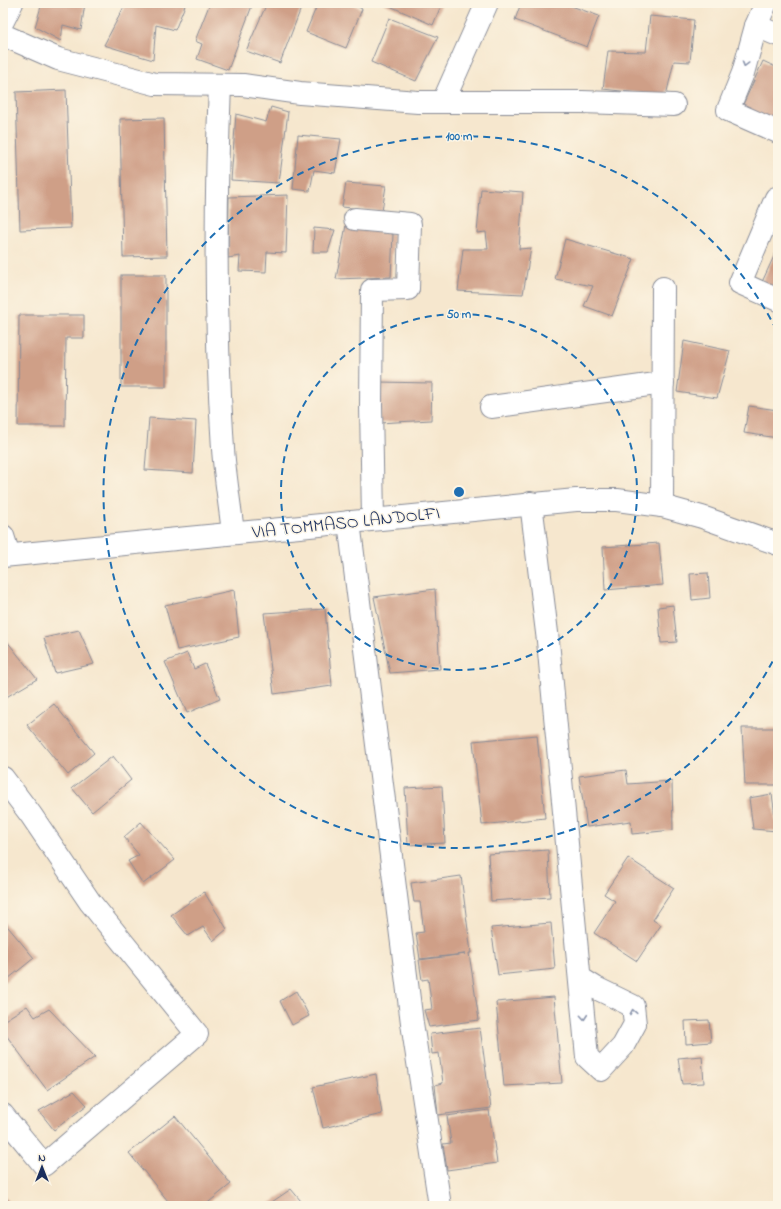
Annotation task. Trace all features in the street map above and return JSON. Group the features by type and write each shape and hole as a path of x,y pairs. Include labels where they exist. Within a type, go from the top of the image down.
{"street":[{"path":"3,21 12,3"},
{"path":"443,102 488,3"},
{"path":"766,3 756,26 743,72 728,110 778,132"},
{"path":"756,26 778,35"},
{"path":"3,35 58,59 155,84 243,85 300,93 418,102 582,102 674,105"},
{"path":"220,85 216,232 218,317 223,450 233,533"},
{"path":"776,198 740,283 778,300"},
{"path":"355,219 410,224 408,289 372,290 371,405 373,519"},
{"path":"662,506 663,288"},
{"path":"491,407 663,383"},
{"name":"VIA TOMMASO LANDOLFI","path":"5,549 233,533 576,500 617,500 662,506 702,516 778,544"},
{"path":"531,504 548,641 580,978"},
{"path":"348,522 412,1023 440,1206"},
{"path":"3,778 31,815 90,902 197,1034 44,1165 3,1115"}],"building":[{"path":"42,3 85,3 81,30 63,25 61,41 35,27"},
{"path":"126,3 186,3 175,30 156,25 153,60 104,45"},
{"path":"210,3 253,3 228,70 197,59 202,44 195,41"},
{"path":"267,3 303,3 280,63 246,51"},
{"path":"318,3 351,3 362,9 346,48 306,32"},
{"path":"383,3 442,3 433,25"},
{"path":"521,3 563,3 599,16 587,47 515,20"},
{"path":"650,16 694,20 690,62 674,61 666,96 603,89 608,51 646,52"},
{"path":"389,18 438,37 416,81 371,62"},
{"path":"763,61 778,68 778,127 741,109"},
{"path":"66,90 71,228 20,230 16,92"},
{"path":"271,107 288,112 279,183 231,180 236,114 266,122"},
{"path":"164,118 167,256 123,257 120,119"},
{"path":"298,135 341,139 335,173 314,170 310,191 293,189"},
{"path":"346,183 386,186 382,211 342,207"},
{"path":"481,189 523,192 519,249 531,248 523,294 458,291 463,249 488,249 486,232 477,233"},
{"path":"288,195 286,253 267,252 266,272 239,271 240,256 228,258 229,197"},
{"path":"346,225 393,234 391,277 336,279"},
{"path":"314,228 335,230 328,252 313,252"},
{"path":"565,239 634,259 612,316 584,306 593,286 555,279"},
{"path":"775,254 778,255 778,289 762,282"},
{"path":"121,275 166,275 166,387 121,387"},
{"path":"19,315 84,315 84,338 66,338 65,426 18,426"},
{"path":"684,341 730,351 717,398 677,392"},
{"path":"378,382 432,383 431,420 379,423"},
{"path":"749,406 778,410 778,438 744,433"},
{"path":"149,418 196,421 193,473 145,470"},
{"path":"659,543 663,585 605,590 603,547"},
{"path":"708,573 710,598 692,600 690,574"},
{"path":"435,589 440,669 390,673 374,597"},
{"path":"234,590 239,637 177,650 165,605"},
{"path":"673,605 677,642 661,643 658,607"},
{"path":"325,609 332,686 274,694 264,613"},
{"path":"79,630 94,664 55,673 44,638"},
{"path":"6,640 37,679 3,699 3,642"},
{"path":"187,653 194,669 205,664 220,699 187,713 165,662"},
{"path":"54,704 94,753 68,775 27,725"},
{"path":"742,728 778,728 778,785 745,785"},
{"path":"537,735 545,818 482,825 473,741"},
{"path":"113,756 131,780 92,812 72,788"},
{"path":"626,770 628,784 672,781 673,830 632,834 631,821 587,827 579,776"},
{"path":"442,786 445,843 408,845 405,788"},
{"path":"772,794 777,831 753,829 749,798"},
{"path":"141,822 175,860 143,884 128,861 139,855 124,837"},
{"path":"548,850 550,897 491,901 488,854"},
{"path":"628,858 674,888 653,920 661,925 637,961 594,933 615,901 604,894"},
{"path":"461,876 471,953 469,953 479,1020 429,1027 424,1010 432,1009 428,979 422,980 419,960 465,954 420,959 416,933 424,932 420,902 414,902 411,883"},
{"path":"204,892 227,929 213,941 203,927 188,936 171,915"},
{"path":"3,921 34,958 3,983"},
{"path":"551,923 555,969 498,975 491,928"},
{"path":"296,991 309,1016 292,1025 280,1001"},
{"path":"554,997 562,1083 504,1086 496,1002"},
{"path":"27,1006 35,1017 49,1009 95,1057 47,1090 3,1031 3,1021"},
{"path":"709,1020 711,1042 686,1044 685,1021"},
{"path":"480,1028 491,1108 438,1115 435,1085 443,1083 439,1053 432,1054 430,1034"},
{"path":"702,1056 704,1083 682,1084 678,1058"},
{"path":"376,1074 382,1114 323,1128 313,1087"},
{"path":"74,1091 87,1105 54,1130 39,1111"},
{"path":"489,1110 497,1163 447,1170 443,1144 451,1143 447,1116"},
{"path":"175,1116 231,1184 204,1206 172,1206 129,1153"},
{"path":"291,1189 305,1206 266,1206"},
{"path":"3,1194 12,1206 3,1206"}]}
